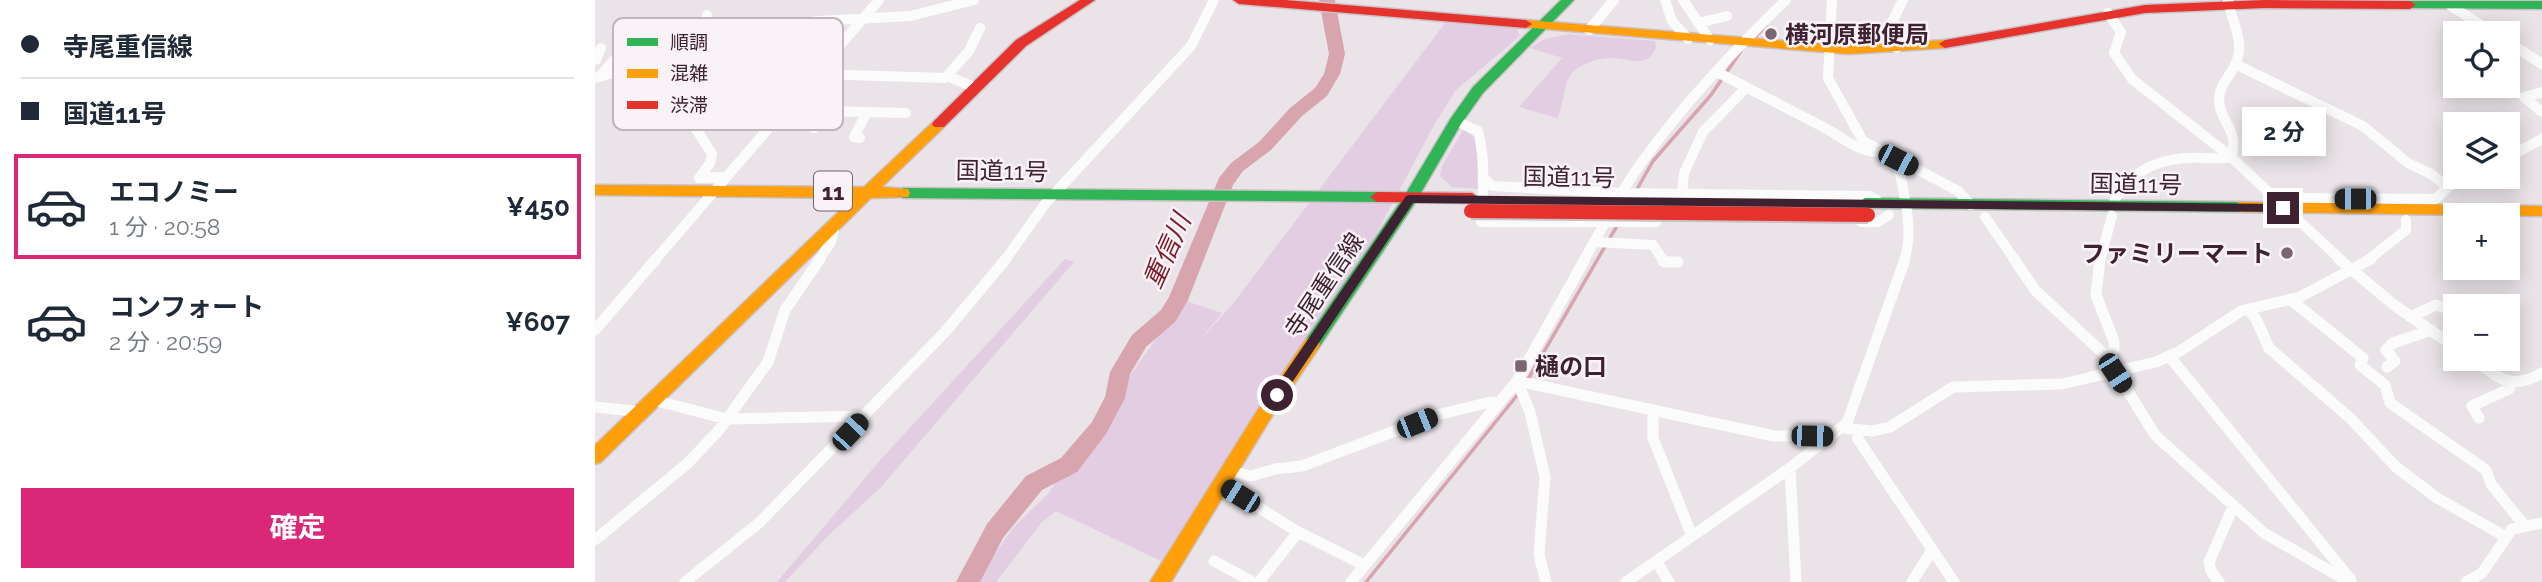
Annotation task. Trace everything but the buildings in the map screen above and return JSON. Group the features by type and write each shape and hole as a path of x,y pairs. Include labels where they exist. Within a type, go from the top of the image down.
{"main road":[{"path":"595,456 871,191 1011,51 1089,0"},
{"path":"1239,0 1829,49 1897,48 1983,38 2108,13 2228,3 2542,5"},
{"name":"寺尾重信線","path":"1160,582 1263,416 1406,205 1456,121 1478,90 1569,0"},
{"name":"国道11号","path":"595,190 857,204 1058,199"},
{"name":"国道11号","path":"595,200 871,191 1058,199 1406,205 1906,209 1971,205 2111,212"},
{"name":"国道11号","path":"2283,208 2406,220 2443,221"},
{"name":"国道11号","path":"1906,209 1985,217 2283,208 2542,211"},
{"path":"2520,222 2542,222"}],"street":[{"path":"843,41 879,0"},
{"path":"843,21 923,14 974,0"},
{"path":"685,582 759,523 865,416 969,305 1191,46 1214,0"},
{"path":"1589,30 1614,0"},
{"path":"1665,0 1672,21 1688,39"},
{"path":"1683,0 1710,40"},
{"path":"1351,582 1517,381 1621,193 1672,121 1741,43 1786,0"},
{"path":"1832,0 1828,78 1863,141 1958,191 1971,205"},
{"path":"1897,48 1888,39 1889,28 1903,0"},
{"path":"2228,3 2237,23 2239,53 2221,84 2219,103 2224,116 2234,129 2236,145 2231,157"},
{"path":"2451,6 2475,21"},
{"path":"2108,13 2122,32 2114,53 2131,79 2231,157 2352,270 2410,317 2443,338"},
{"path":"1698,23 1727,16"},
{"path":"947,76 969,51 980,27"},
{"path":"2520,50 2542,64"},
{"path":"597,79 613,61"},
{"path":"2235,64 2363,126 2408,163 2443,183"},
{"path":"1717,72 1745,89 1831,131 1851,145 1868,152 1881,152"},
{"path":"843,74 947,76 974,87"},
{"path":"1680,222 1684,173 1703,132 1745,89"},
{"path":"2542,92 2524,97 2542,112"},
{"path":"843,111 905,114"},
{"path":"860,138 854,135 867,112"},
{"path":"1456,121 1478,131 1484,178 1481,222 1878,222 1886,209 1870,196 1621,193 1492,186 1484,178"},
{"path":"697,130 712,154 710,163 699,178 725,177"},
{"path":"595,330 766,130"},
{"path":"2520,151 2542,139"},
{"path":"2107,357 2114,349 2112,325 2097,302 2103,239 2111,212 2127,180 2168,161 2186,158 2217,160 2231,157"},
{"path":"1626,582 1790,468 1842,428 1851,417 1908,250 1906,209 1898,160"},
{"path":"2283,208 2436,199 2446,189"},
{"path":"1985,217 2035,290 2107,357 2155,435 2264,533 2351,582"},
{"path":"1842,428 1872,431 1890,427 1953,387 2062,384 2141,367 2169,356 2248,309 2290,299 2364,264 2406,230 2406,220"},
{"path":"595,540 688,463 727,419 768,362 785,310 831,242 835,225"},
{"path":"1596,242 1653,245 1664,262 1678,262"},
{"path":"2290,299 2363,358 2360,365 2387,385 2390,403 2486,470 2491,484 2524,525"},
{"path":"2410,317 2436,305 2443,307"},
{"path":"2248,309 2256,319 2269,348 2350,418 2396,467 2437,498 2506,537"},
{"path":"2387,367 2395,361 2386,350 2393,344 2431,330"},
{"path":"2169,356 2351,582"},
{"path":"2492,371 2511,383 2531,380 2542,373"},
{"path":"1517,381 1774,436 1831,436"},
{"path":"1517,381 1530,412 1545,477 1539,555 1546,582"},
{"path":"2479,418 2472,406 2509,389 2511,383"},
{"path":"653,400 727,419 865,416"},
{"path":"1225,478 1251,476 1275,468 1302,466 1437,415 1490,402 1499,403"},
{"path":"595,407 641,412"},
{"path":"1653,412 1653,438 1692,536"},
{"path":"1857,430 1858,439 1954,582"},
{"path":"1790,468 1795,582"},
{"path":"1225,478 1298,532 1364,565"},
{"path":"2219,582 2211,571 2209,562 2233,507"},
{"path":"2466,582 2481,573 2512,528 2542,523"},
{"path":"1259,582 1298,532"},
{"path":"1912,582 1932,550"},
{"path":"1214,561 1252,582"},
{"path":"1656,561 1669,582"}],"shaded area":[{"path":"1445,23 1516,27 1520,36 1456,90 1434,125 1366,253 1163,562 1056,511 1042,522 996,582 975,582 1013,528 1047,495 1183,300 1222,313 1198,343 1235,301"},
{"path":"1569,34 1655,41 1656,48 1648,59 1643,61 1603,58 1577,69 1567,81 1557,118 1519,107 1562,58 1530,48 1545,39"},
{"path":"1463,130 1476,138 1478,189 1452,187 1440,176 1442,166"},
{"path":"1065,259 1074,262 881,487 827,537 785,582 777,582 883,457"}],"waterway":[{"name":"重信川","path":"968,582 995,531 1034,483 1069,465 1099,428 1115,398 1120,372 1139,341 1168,316 1178,300 1225,183 1237,167 1265,146 1296,112 1321,92 1332,74 1337,54 1327,0"},
{"path":"1751,41 1766,26"},
{"path":"1628,205 1653,161 1711,95 1741,51"},
{"path":"1527,381 1618,224"},
{"path":"1366,582 1519,393"}],"traffic: fast":[{"path":"1312,344 1410,199 1456,121 1478,90 1568,0"},
{"path":"2410,5 2542,5"},
{"path":"903,193 1377,197"},
{"path":"1865,203 2239,207"}],"traffic: slow":[{"path":"1526,24 1848,50 1945,44"},
{"path":"595,456 939,124"},
{"path":"595,190 903,193"},
{"path":"2239,207 2542,211"},
{"path":"1160,582 1263,416 1312,344"}],"traffic: jam":[{"path":"939,124 1021,43 1089,0"},
{"path":"1239,0 1526,24"},
{"path":"1945,44 2145,9 2264,4 2410,5"},
{"path":"1377,197 1472,198"},
{"path":"1471,211 1868,215"}],"place":[{"name":"横河原郵便局","path":"1771,34"},
{"name":"ファミリーマート","path":"2287,253"},
{"name":"樋の口","path":"1521,366"}],"route":[{"path":"1277,395 1410,199 2283,208"}]}
